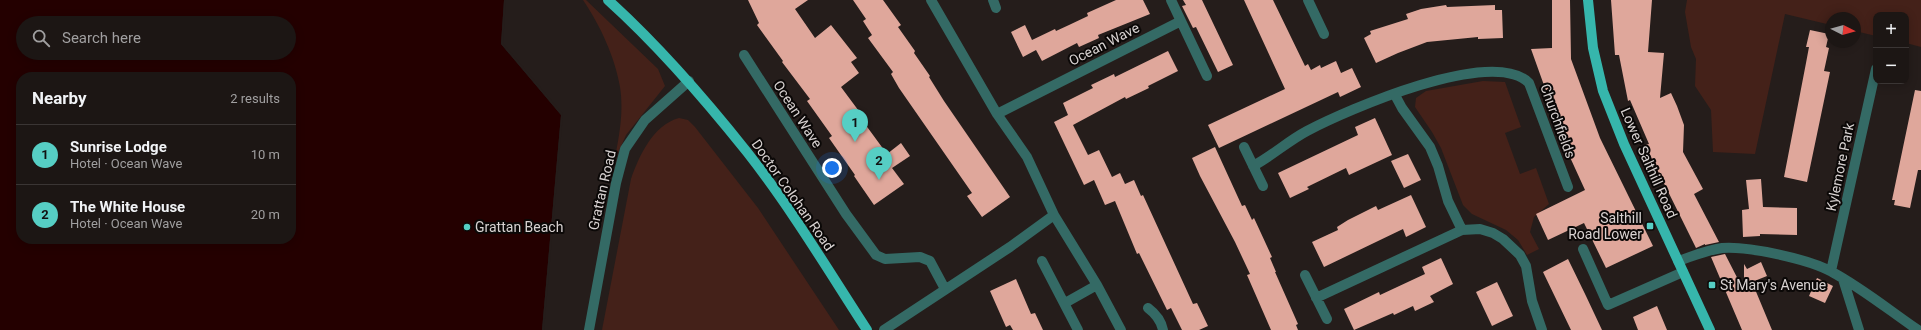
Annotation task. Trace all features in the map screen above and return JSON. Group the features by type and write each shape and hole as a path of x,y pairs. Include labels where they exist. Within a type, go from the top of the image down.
{"main road":[{"name":"Doctor Colohan Road","path":"608,0 638,27 689,81 747,152 802,230 867,330"},
{"name":"Lower Salthill Road","path":"1588,0 1593,48 1603,90 1624,144 1710,330"}],"street":[{"path":"931,0 997,114 1028,158 1054,215 1097,285 1121,330"},
{"path":"1171,0 1207,76"},
{"path":"1309,0 1324,34"},
{"name":"Ocean Wave","path":"997,114 1181,21"},
{"name":"Ocean Wave","path":"744,55 846,214 876,255 886,259 920,257 930,261 945,289"},
{"name":"Churchfields","path":"1253,166 1270,157 1309,130 1381,98 1395,95 1425,83 1476,72 1497,71 1517,74 1529,83 1568,187"},
{"name":"Grattan Road","path":"589,330 616,183 626,149 645,120 689,81"},
{"name":"Kylemore Park","path":"1831,271 1873,82"},
{"path":"1395,95 1402,108 1430,148 1438,166 1448,201 1462,230"},
{"path":"1244,147 1263,186"},
{"path":"884,330 1010,247 1054,215"},
{"path":"1316,298 1462,230 1480,229 1493,233 1503,239 1520,255 1526,266 1532,301 1542,330"},
{"path":"1678,261 1723,248 1775,254 1831,271 1918,330"},
{"path":"1583,249 1608,305 1683,272"},
{"path":"1042,261 1078,330"},
{"path":"1305,275 1327,319"},
{"path":"1843,280 1859,330"},
{"path":"1065,303 1097,285"},
{"path":"1148,308 1156,314 1161,322 1163,330"}],"shaded area":[{"path":"0,0 504,0 501,44 561,115 542,330 0,330"},
{"path":"583,0 586,0 658,69 665,86 626,135 614,162 621,115 621,96 618,76 606,42"},
{"path":"1687,0 1921,0 1921,47 1909,44 1909,12 1873,12 1873,35 1861,32 1861,12 1825,12 1825,24 1785,14 1755,154 1713,152 1711,110 1695,86 1696,59 1691,47 1685,12"},
{"path":"1483,81 1505,82 1521,127 1505,133 1520,174 1536,168 1549,204 1534,217 1530,232 1539,249 1527,255 1518,240 1506,230 1472,214 1463,205 1441,148 1415,107 1416,98 1426,91"},
{"path":"679,118 688,120 695,127 758,208 839,330 602,330 631,179 643,151 654,134 662,127"}],"pier":[{"path":"504,0 506,1 503,43 563,114 544,330 542,330 561,115 501,44"}],"building":[{"path":"748,0 808,0 795,9 815,38 831,25 857,58 851,62 859,73 841,87 867,122 865,124 887,154 901,143 910,156 892,168 904,184 874,205 829,138 832,136 807,101 810,99 782,62 783,61 757,25 759,23"},
{"path":"853,0 883,0 901,25 898,27 915,51 914,53 930,76 929,77 944,101 1010,197 982,217 967,196 972,193 899,88 891,74 893,72 868,38 872,35 863,21 866,19"},
{"path":"1116,0 1143,0 1150,14 1098,35 1099,38 1079,47 1077,43 1042,61 1036,50 1023,57 1011,32 1025,25 1032,40 1088,16 1087,13"},
{"path":"1183,0 1202,0 1233,65 1218,72 1196,27 1193,28 1182,6 1186,5"},
{"path":"1244,0 1273,0 1305,66 1308,64 1311,70 1320,65 1321,68 1336,61 1341,73 1352,68 1361,87 1340,97 1338,92 1219,148 1208,125 1285,89"},
{"path":"1552,0 1570,0 1571,59 1600,138 1653,246 1606,268 1584,223 1548,240 1536,214 1585,190 1569,155 1531,49 1552,48"},
{"path":"1611,0 1652,0 1648,52 1664,53 1660,98 1671,93 1677,106 1684,125 1683,152 1703,189 1694,194 1719,242 1705,244 1696,248 1645,145 1649,144 1630,100 1628,101 1619,55 1615,55"},
{"path":"1446,5 1447,7 1495,5 1495,10 1502,10 1503,38 1478,39 1478,37 1427,42 1376,63 1364,38 1371,34 1370,31 1408,19 1406,14 1421,9"},
{"path":"1810,30 1825,33 1825,48 1829,48 1824,71 1830,72 1807,182 1784,177 1809,47 1806,47"},
{"path":"1168,51 1178,71 1148,86 1149,88 1126,99 1125,97 1073,125 1088,155 1099,150 1112,177 1120,173 1125,184 1134,180 1141,196 1143,195 1193,304 1197,303 1208,326 1199,330 1182,330 1171,308 1167,310 1139,253 1137,254 1115,201 1105,205 1094,180 1084,185 1054,122 1068,115 1063,103 1093,88 1091,85 1114,74 1115,77"},
{"path":"1915,90 1921,91 1921,170 1918,170 1910,208 1894,205 1895,200 1892,200"},
{"path":"1375,118 1392,155 1349,175 1346,168 1307,187 1309,189 1290,198 1278,173 1358,135 1355,127"},
{"path":"1215,147 1242,206 1245,205 1252,220 1254,218 1272,257 1270,258 1298,324 1296,325 1298,330 1271,330 1247,275 1250,274 1200,176 1192,158"},
{"path":"1408,154 1421,180 1404,188 1391,161"},
{"path":"1761,179 1763,207 1797,208 1797,235 1760,234 1760,236 1743,237 1742,210 1749,209 1746,180"},
{"path":"1411,195 1426,227 1406,237 1403,229 1324,267 1312,242 1338,230 1337,227 1348,220 1376,206 1378,210"},
{"path":"1725,254 1744,291 1744,264 1747,269 1761,262 1767,276 1752,282 1772,330 1742,330 1711,257"},
{"path":"1441,258 1453,284 1430,296 1434,302 1415,311 1413,306 1394,315 1393,313 1354,330 1344,309 1379,292 1380,295 1425,274 1422,267"},
{"path":"1568,259 1602,330 1571,330 1543,272"},
{"path":"1817,278 1833,286 1825,303 1809,296"},
{"path":"1016,279 1031,314 1035,313 1043,330 1013,330 1010,325 1006,327 990,291"},
{"path":"1497,282 1513,316 1492,326 1476,292"},
{"path":"1657,306 1667,330 1638,330 1633,317"}],"place":[{"name":"Sunrise Lodge","path":"855,142"},
{"name":"The White House","path":"879,180"},
{"name":"Salthill Road Lower","path":"1650,226"},
{"name":"Grattan Beach","path":"467,227"},
{"name":"St Mary's Avenue","path":"1712,285"}]}
